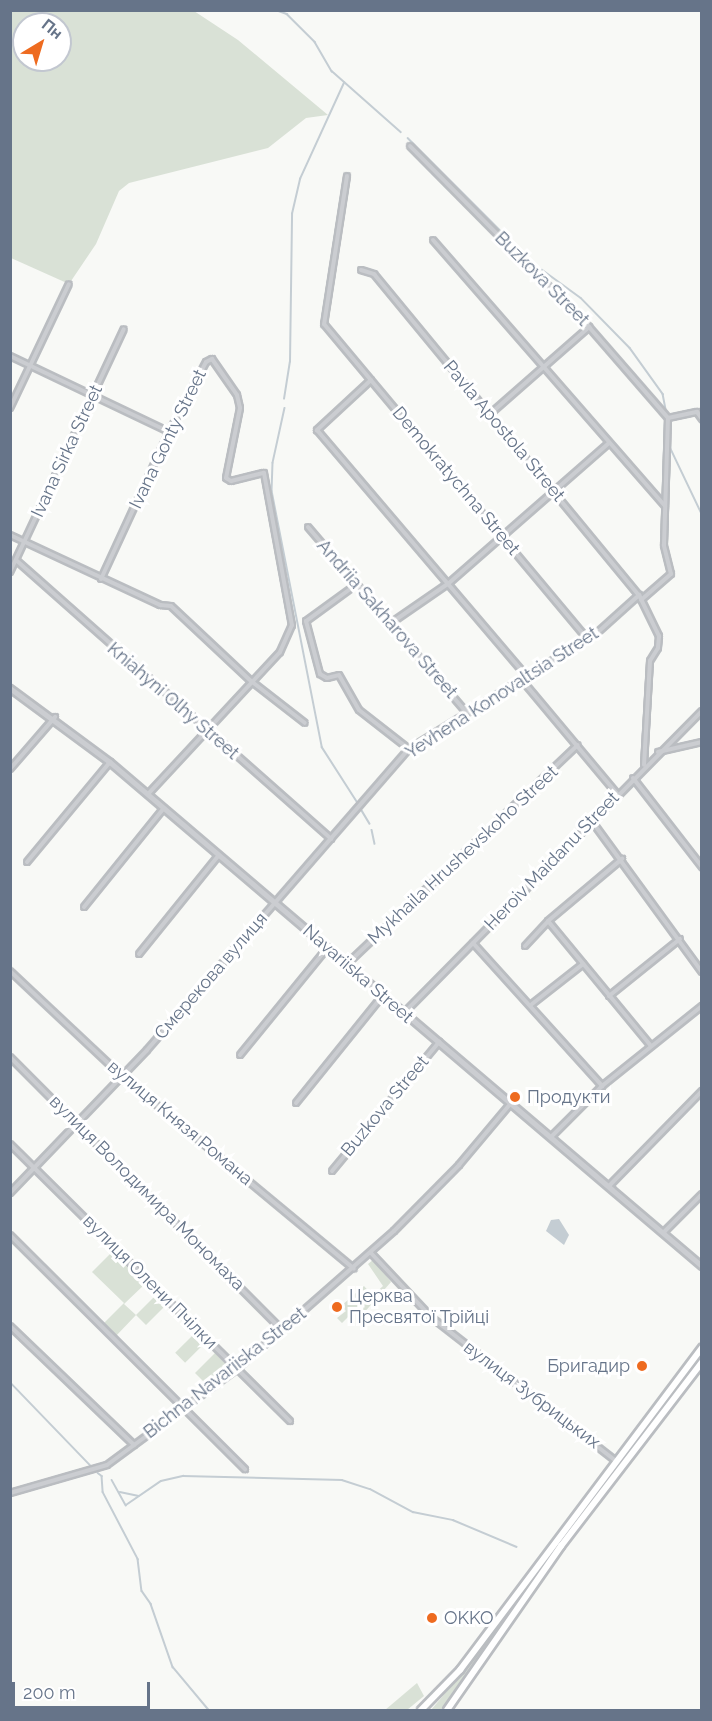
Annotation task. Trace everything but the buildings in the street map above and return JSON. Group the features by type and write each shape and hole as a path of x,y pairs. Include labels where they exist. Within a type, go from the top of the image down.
{"highway":[{"path":"421,1710 460,1670 702,1348"},
{"path":"447,1710 606,1488 702,1362"}],"street":[{"name":"Buzkova Street","path":"410,146 589,327 668,418"},
{"name":"Demokratychna Street","path":"347,176 324,324 587,639"},
{"path":"433,240 665,506"},
{"name":"Pavla Apostola Street","path":"361,270 374,274 639,595 658,636 657,648 650,661 644,765"},
{"path":"10,408 69,284"},
{"path":"490,414 589,327"},
{"name":"Ivana Sirka Street","path":"10,572 124,329"},
{"path":"10,356 94,394 169,432"},
{"name":"Ivana Gonty Street","path":"102,579 169,432 206,362 212,359 237,395 240,408 226,478 231,481 264,473 292,625 280,652 251,681"},
{"path":"371,380 317,430 526,676"},
{"path":"641,600 671,574 664,545 668,418 697,412 702,419"},
{"path":"391,622 449,583 609,443"},
{"name":"Andriia Sakharova Street","path":"308,527 466,712"},
{"path":"10,535 160,605 171,606 251,681 305,723"},
{"name":"Kniahyni Olhy Street","path":"16,560 331,839"},
{"path":"357,584 306,621 320,674 339,675 359,710 409,749"},
{"name":"Yevhena Konovaltsia Street","path":"275,902 409,749 587,639 639,595"},
{"path":"521,679 617,794"},
{"path":"147,794 251,681"},
{"name":"Navariiska Street","path":"10,688 55,717 110,762 702,1266"},
{"name":"Heroiv Maidanu Street","path":"404,1013 644,765 702,711"},
{"path":"10,769 55,717"},
{"path":"658,752 702,742"},
{"name":"Mykhaila Hrushevskoho Street","path":"347,964 578,745"},
{"path":"27,862 110,762"},
{"path":"633,778 702,867"},
{"path":"84,907 164,808"},
{"path":"591,820 622,859 702,972"},
{"path":"139,954 219,855"},
{"path":"525,946 548,921 622,859"},
{"name":"Смерекова вулиця","path":"10,1193 123,1077 275,902"},
{"path":"548,921 651,1046"},
{"path":"609,996 680,939"},
{"path":"473,944 532,1004 602,1086"},
{"path":"240,1055 328,947"},
{"path":"532,1004 583,964"},
{"name":"вулиця Князя Романа","path":"10,971 123,1077 354,1269"},
{"path":"296,1103 384,995"},
{"path":"550,1137 602,1086 702,1006"},
{"name":"Buzkova Street","path":"332,1171 439,1042"},
{"name":"вулиця Володимира Мономаха","path":"10,1057 282,1330"},
{"path":"609,1186 702,1091"},
{"name":"Bichna Navariiska Street","path":"10,1493 24,1486 96,1471 237,1369 371,1253 459,1165 511,1103"},
{"name":"вулиця Олени Пчілки","path":"10,1144 290,1421"},
{"path":"663,1233 702,1194"},
{"path":"10,1235 245,1469"},
{"name":"вулиця Зубрицьких","path":"371,1253 431,1317 616,1461"},
{"path":"10,1326 134,1445"}],"shaded area":[{"path":"10,11 194,11 238,40 328,115 306,118 268,148 129,183 119,191 96,244 69,284 11,258"},
{"path":"559,1219 569,1235 564,1245 546,1231 551,1220"},
{"path":"112,1252 145,1284 124,1304 136,1315 115,1337 103,1324 124,1303 92,1272"},
{"path":"374,1259 391,1282 362,1315 356,1309 342,1323 337,1318 346,1311 341,1306 364,1286 372,1295 358,1309 383,1286 368,1264"},
{"path":"156,1295 166,1305 146,1325 136,1315"},
{"path":"195,1333 205,1343 185,1363 175,1353"},
{"path":"215,1353 229,1367 206,1384 195,1373"},
{"path":"671,1395 442,1710 431,1710 463,1672"},
{"path":"417,1683 424,1696 407,1710 385,1710"}],"waterway":[{"path":"276,10 287,14 315,42 332,71 401,132"},
{"path":"284,399 290,362 292,214 300,179 344,83"},
{"path":"408,138 533,263 581,298 630,348 663,394 667,414"},
{"path":"285,408 273,463 272,491 322,747 358,803"},
{"path":"670,423 671,449 702,514"},
{"path":"361,809 370,824"},
{"path":"372,830 375,844"},
{"path":"10,1382 94,1469"},
{"path":"98,1473 102,1476 103,1492 138,1559 142,1591 151,1604 173,1667 209,1710"},
{"path":"112,1480 126,1505 161,1481 183,1476 342,1480 370,1489 413,1512 453,1520 517,1547"},
{"path":"120,1492 139,1496"}],"place":[{"name":"Продукти","path":"515,1097"},
{"name":"Церква Пресвятої Трійці","path":"337,1307"},
{"name":"Бригадир","path":"642,1366"},
{"name":"OKKO","path":"432,1618"}]}
